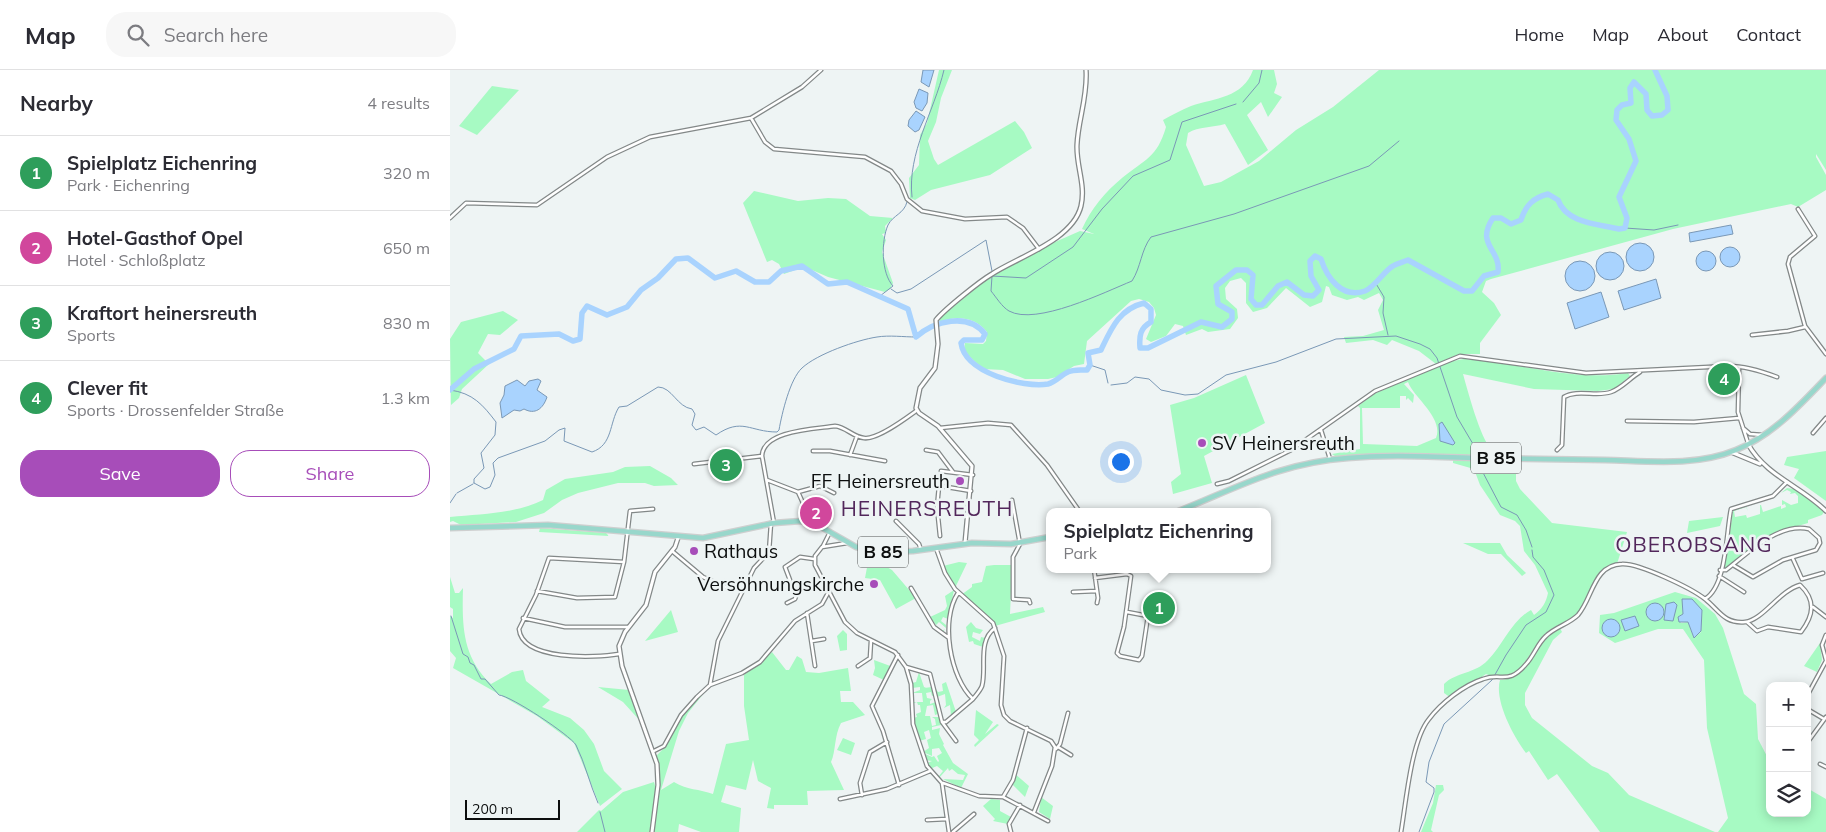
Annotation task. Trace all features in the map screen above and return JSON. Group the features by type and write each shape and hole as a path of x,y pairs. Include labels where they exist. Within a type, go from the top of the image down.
{"main road":[{"name":"B 85","path":"1185,508 1270,472 1330,460 1399,456 1688,460 1731,452 1765,435 1792,414 1826,378"},
{"name":"B 85","path":"450,528 513,525 584,527 678,538 710,538 773,523 807,522 830,532 847,543 871,551 921,550 965,543 1020,544 1046,538"}],"street":[{"path":"450,218 466,203 537,205 607,157 650,137 751,118 802,87 821,70"},
{"path":"710,685 718,640 754,568 769,552 773,523 762,456 767,444 782,434 835,426 843,427 862,438 872,437 898,424 916,411 920,388 935,368 938,330 936,322 943,312 989,275 1039,249 1070,224 1081,206 1082,181 1077,146 1086,95 1086,70"},
{"path":"751,118 765,142 774,149 871,160 891,171 901,184 907,199 922,210 965,220 1007,217 1023,228 1039,249"},
{"path":"1798,209 1815,234 1814,238 1788,261 1794,291 1805,326 1826,354"},
{"path":"1752,335 1788,331 1805,326"},
{"path":"1217,484 1229,481 1274,460 1321,430 1372,393 1446,360 1466,355 1586,373 1642,372 1733,366 1739,369 1752,369 1777,377"},
{"path":"1739,369 1739,418 1748,444 1765,466"},
{"path":"1557,450 1562,444 1564,397 1570,394 1612,392 1642,372"},
{"path":"916,411 940,428 968,460 972,468 973,475 965,543"},
{"path":"1627,421 1694,422 1739,418"},
{"path":"1813,432 1826,418"},
{"path":"940,428 988,423 1011,425 1047,465 1077,508"},
{"path":"1742,427 1750,434 1765,435"},
{"path":"1321,430 1330,460"},
{"path":"850,455 857,436"},
{"path":"926,450 938,452 953,472"},
{"path":"813,451 885,461"},
{"path":"1731,452 1765,466 1815,500 1826,510"},
{"path":"694,464 762,456"},
{"path":"941,471 973,475"},
{"path":"899,479 971,492"},
{"path":"767,480 798,492 820,486 834,493"},
{"path":"1705,599 1717,586 1727,545 1731,509 1773,496 1787,482"},
{"path":"939,486 937,507 940,536"},
{"path":"798,492 808,514"},
{"path":"807,522 808,514 815,499"},
{"path":"1012,500 1020,544 1013,557 1013,599 1029,600 1030,603"},
{"path":"537,592 577,598 615,597 624,562 630,510 654,508"},
{"path":"1000,508 1013,508"},
{"path":"896,521 919,544 921,550"},
{"path":"1720,570 1726,570 1759,544 1780,534 1801,528 1813,531 1819,538 1818,547 1810,553 1793,559 1783,560 1754,577 1733,565"},
{"path":"814,559 830,532"},
{"path":"652,832 658,780 654,751 619,654 621,639 646,605 655,572 672,551 678,538"},
{"path":"822,547 847,543"},
{"path":"936,548 946,576 958,593 990,618 1004,656 1002,712 1008,719 1051,741 1057,748 1071,755"},
{"path":"672,551 703,577 728,588"},
{"path":"786,603 795,599 796,596 784,567 800,557 814,559"},
{"path":"619,654 584,655 538,651 526,644 520,635 519,629 537,592 549,558 624,562"},
{"path":"814,559 828,591 845,622 857,633 898,655 906,667 911,684 913,723 930,771 942,783 979,796 1003,797 1048,821"},
{"path":"1747,622 1760,614 1785,592 1800,585 1802,579 1793,559"},
{"path":"1401,832 1410,777 1421,734 1429,719 1468,686 1490,678 1508,677 1519,672 1546,636 1580,613 1590,590 1602,573 1610,566 1632,565 1677,583 1705,599 1722,618 1747,622 1757,631 1768,627 1801,632 1813,607"},
{"path":"1094,573 1097,603"},
{"path":"1802,579 1823,573"},
{"path":"1095,578 1130,575 1127,612 1118,654 1139,660 1142,656 1148,616 1127,612"},
{"path":"1719,576 1744,592"},
{"path":"1800,585 1809,594 1813,607 1826,617"},
{"path":"911,588 934,628 948,638"},
{"path":"654,751 664,746 681,715 710,685 742,673 760,662 792,624 822,604 828,591"},
{"path":"1073,592 1097,591"},
{"path":"958,593 948,627 948,638 960,685 973,699"},
{"path":"807,613 816,666"},
{"path":"523,618 565,627 628,627"},
{"path":"942,722 946,722 973,699 982,686 985,643 988,634 994,628"},
{"path":"1811,689 1826,661 1822,645 1826,635"},
{"path":"812,640 824,639"},
{"path":"858,666 870,658 871,641"},
{"path":"898,655 872,706 887,742 899,785"},
{"path":"906,667 925,671 930,675 942,722 956,741"},
{"path":"1811,711 1825,718 1811,737"},
{"path":"1034,812 1052,766 1068,714"},
{"path":"1003,797 1013,780 1027,728"},
{"path":"862,795 860,784 870,752 887,742"},
{"path":"1820,764 1826,768"},
{"path":"840,799 899,785 930,771"},
{"path":"942,783 949,832"},
{"path":"1011,832 1009,824 1020,805"},
{"path":"953,832 974,814"},
{"path":"927,820 947,819"}],"green space":[{"path":"939,70 952,70 928,141 938,165 1015,121 1024,132 1032,148 990,175 931,190 915,200 910,198 909,178 919,165 920,135 927,123"},
{"path":"1253,70 1274,70 1277,84 1274,93 1282,97 1268,117 1261,102 1247,115 1268,150 1248,165 1225,124 1197,129 1188,133 1186,145 1204,186 1221,182 1259,161 1296,130 1333,107 1379,70 1826,70 1826,170 1816,154 1816,157 1826,175 1826,190 1798,207 1791,204 1673,229 1486,281 1482,292 1494,303 1501,315 1480,343 1480,354 1459,354 1436,364 1419,351 1392,340 1387,345 1373,340 1346,343 1344,337 1363,336 1384,330 1378,310 1383,300 1379,293 1364,300 1358,297 1347,300 1332,295 1329,287 1326,286 1322,302 1310,307 1286,288 1267,308 1253,312 1246,303 1246,283 1241,278 1230,281 1225,288 1226,299 1237,309 1238,318 1230,329 1208,332 1202,329 1186,335 1183,326 1175,324 1166,336 1151,342 1146,339 1156,315 1154,308 1149,302 1139,299 1131,301 1087,341 1084,364 1074,366 1057,377 1025,379 1003,370 983,369 969,356 964,349 965,343 983,344 986,341 987,332 971,320 952,318 939,322 941,317 988,278 1046,246 1080,231 1094,234 1082,229 1090,215 1110,189 1154,152 1166,127 1163,120 1191,106 1235,92 1248,79"},
{"path":"492,86 519,90 477,135 459,126"},
{"path":"754,191 798,201 828,198 846,199 870,216 893,218 885,226 886,233 882,234 886,240 882,252 893,283 890,289 885,292 828,277 812,270 795,270 784,274 779,264 772,260 767,262 743,203"},
{"path":"503,311 518,320 500,335 488,334 478,353 489,364 462,389 459,398 451,405 450,339 461,322"},
{"path":"1464,359 1566,373 1607,375 1628,373 1630,376 1614,389 1598,391 1534,389 1463,374 1475,414 1487,443 1496,450 1510,452 1509,456 1390,454 1335,456 1332,454 1360,449 1360,408 1358,406 1374,394 1447,362","holes":["1408,382 1436,423 1436,438 1417,446 1363,444 1362,408 1400,408 1400,396 1406,396 1406,400 1408,398 1413,403 1414,395 1404,384"]},
{"name":"SV Heinersreuth","path":"1246,375 1265,423 1204,456 1212,483 1173,494 1171,482 1181,474 1170,405 1194,398"},
{"path":"1826,451 1826,501 1794,478 1799,469 1784,465 1787,457"},
{"path":"1453,459 1509,460 1509,464 1516,464 1516,481 1520,489 1552,523 1627,532 1617,564 1609,565 1580,611 1544,635 1515,673 1507,677 1486,674 1451,698 1444,693 1444,684 1454,677 1483,665 1524,614 1531,610 1534,615 1539,610 1545,603 1548,593 1535,565 1524,551 1520,526 1515,521 1500,515 1480,485 1474,469 1453,463"},
{"path":"650,466 671,478 678,485 654,486 645,483 618,483 578,493 562,500 544,513 516,522 461,525 453,521 450,522 450,517 497,513 532,505 543,500 546,490 565,479 613,472 625,467"},
{"path":"1787,488 1794,489 1825,510 1822,515 1808,520 1808,523 1775,533 1758,542 1726,569 1721,568 1729,539 1733,510 1746,506 1748,511 1746,507 1734,511 1735,517 1746,515 1747,518 1760,514 1760,505 1763,512 1781,506 1781,509 1786,507 1785,504 1782,505 1782,500 1791,505 1798,503 1798,496 1795,493 1790,494 1791,492 1787,490 1781,493"},
{"path":"1723,517 1720,526 1687,533 1689,521"},
{"path":"540,528 606,533 609,536 539,532"},
{"path":"1463,543 1500,543 1507,555 1526,573 1522,576 1501,554 1488,554"},
{"path":"869,557 892,570 916,598 896,609 880,580 865,578"},
{"path":"959,562 967,563 955,588 943,566"},
{"path":"1011,565 1012,568 1010,614 1043,607 1045,612 995,626 988,616 961,595 972,587 972,584 982,582 986,566"},
{"path":"450,577 455,593 459,593 463,588 463,615 466,640 469,652 481,674 491,684 512,672 523,670 526,681 550,700 542,707 570,718 584,730 594,744 604,771 622,789 600,806 574,743 537,716 453,668 456,658 450,651 450,616 453,618 453,609 450,607"},
{"path":"954,590 948,619 943,617 941,621 946,625 946,628 939,622 936,625 930,617 945,610 947,606 945,596"},
{"path":"1675,592 1696,598 1715,614 1723,628 1744,694 1756,704 1758,739 1766,754 1766,817 1811,817 1811,790 1826,799 1826,832 1718,832 1728,818 1707,728 1704,660 1683,629 1658,629 1615,643 1599,633 1600,615 1614,613","holes":["1683,599 1702,610 1701,632 1694,638 1688,622 1681,623 1678,617 1683,614"]},
{"path":"671,610 678,632 645,641"},
{"path":"971,622 976,628 983,630 980,634 973,632 972,637 980,641 981,637 985,638 983,647 974,644 973,641 969,642 966,627"},
{"path":"1560,628 1562,632 1553,640 1525,693 1525,705 1532,718 1592,766 1608,773 1629,795 1715,832 1600,832 1557,774 1548,780 1529,751 1526,753 1510,728 1502,707 1499,688 1500,680 1517,675 1523,670 1541,643"},
{"path":"843,630 847,634 847,650 840,651 837,636"},
{"path":"1820,643 1822,660 1817,672 1804,666"},
{"path":"772,652 786,670 789,670 797,656 802,659 806,672 819,673 848,668 851,691 840,691 841,702 853,702 865,715 841,723 837,733 831,762 844,790 807,791 808,805 774,805 774,809 767,808 771,788 758,781 753,760 746,790 726,785 721,802 741,808 739,832 701,832 679,824 678,832 653,832 659,770 656,756 665,747 682,716 708,688 688,713 679,731 661,790 674,782 683,787 713,794 726,744 749,740 744,706 744,675"},
{"path":"874,660 893,667 886,681 873,675 875,668"},
{"path":"919,672 924,687 926,687 924,688 932,687 934,695 932,696 931,692 926,693 927,698 932,699 930,704 936,702 938,714 935,715 933,705 927,706 925,716 930,716 932,726 936,725 935,719 932,717 939,717 941,725 932,727 932,730 940,728 939,734 943,745 953,763 968,774 961,788 943,779 963,780 965,775 958,774 952,769 949,771 948,768 939,778 935,774 939,776 943,771 937,766 930,769 927,763 932,761 925,760 923,753 932,757 934,756 938,762 937,756 942,753 939,748 932,749 932,756 923,752 929,748 927,740 931,738 929,730 924,732 926,739 919,741 913,718 917,717 916,714 921,712 920,705 917,702 923,702 922,693 912,693 920,690 920,687 912,688 912,683 916,682"},
{"path":"946,682 956,712 951,716 950,705 944,708 946,705 945,694 937,697 936,689 938,692 943,691 942,684"},
{"path":"598,687 629,690 642,723 623,702"},
{"path":"976,710 993,722 985,734 997,724 999,725 975,747 974,745 979,740 974,735"},
{"path":"843,738 855,743 851,755 837,750"},
{"path":"1015,774 1029,786 1025,797 1012,784"},
{"path":"654,782 656,789 650,832 577,832 599,810 601,811 623,792"},
{"path":"1436,785 1443,785 1444,790 1439,795 1431,830 1433,832 1421,832 1433,803"},
{"path":"1041,797 1053,806 1050,819 1039,812"},
{"path":"991,799 1000,800 1000,811 1011,817 1008,824 993,821 995,819 983,806"}],"water":[{"path":"923,70 934,70 929,87 921,82"},
{"path":"919,89 928,93 927,103 922,111 916,108 914,102"},
{"path":"916,111 925,117 919,130 915,132 908,126 909,120"},
{"path":"1731,225 1733,234 1690,242 1689,233"},
{"path":"1640,243 1650,247 1654,257 1650,267 1640,271 1630,267 1626,257 1630,247"},
{"path":"1730,247 1737,250 1740,257 1737,264 1730,267 1723,264 1720,257 1723,250"},
{"path":"1706,251 1713,254 1716,261 1713,268 1706,271 1699,268 1696,261 1699,254"},
{"path":"1610,252 1620,256 1624,266 1620,276 1610,280 1600,276 1596,266 1600,256"},
{"path":"1580,261 1591,265 1595,276 1591,287 1580,291 1569,287 1565,276 1569,265"},
{"path":"1656,279 1661,298 1624,310 1618,291"},
{"path":"1601,292 1609,317 1575,329 1567,303"},
{"path":"538,379 541,381 537,390 547,397 541,408 535,411 514,410 502,418 500,403 504,395 505,386 517,380 525,386 529,381"},
{"path":"1442,422 1455,443 1453,445 1440,441 1439,424"},
{"path":"1682,599 1692,599 1702,610 1701,631 1694,638 1688,622 1679,622 1678,617 1683,614"},
{"path":"1674,602 1677,605 1673,621 1664,620 1666,604"},
{"path":"1655,603 1661,606 1664,612 1661,618 1655,621 1649,618 1646,612 1649,606"},
{"path":"1635,616 1639,626 1625,631 1621,620"},
{"path":"1611,619 1617,622 1620,628 1617,634 1611,637 1605,634 1602,628 1605,622"}],"waterway":[{"path":"912,197 913,164 944,70"},
{"path":"1243,102 1259,83 1262,70"},
{"path":"450,390 474,369 514,349 521,336 559,334 573,341 580,339 582,313 587,306 607,315 627,307 641,290 658,278 676,259 688,258 715,278 736,271 755,282 769,282 781,271 802,266 828,284 847,282 908,309 916,337 923,331 941,323 951,321 970,323 978,327 985,334 982,340 964,340 961,343 965,354 973,363 984,370 1011,381 1037,385 1051,383 1070,371 1087,370 1090,365 1088,353 1101,350 1112,327 1122,315 1135,306 1144,303 1151,309 1151,322 1144,327 1141,333 1140,348 1148,348 1201,322 1222,327 1232,319 1232,312 1218,304 1216,286 1236,270 1247,270 1253,275 1251,299 1256,305 1262,305 1278,286 1287,282 1304,295 1313,296 1319,290 1311,276 1310,261 1315,256 1321,259 1331,280 1349,292 1357,293 1369,289 1390,268 1408,260 1464,291 1472,291 1484,276 1498,272 1496,258 1487,241 1488,227 1493,218 1501,218 1511,224 1521,220 1525,210 1531,203 1543,196 1548,194 1558,200 1562,208 1575,218 1593,224 1619,229 1625,228 1627,218 1619,197 1636,161 1629,139 1616,120 1617,110 1622,105 1631,103 1630,88 1634,82 1646,94 1647,110 1652,116 1662,115 1668,110 1667,96 1655,70"},
{"path":"1236,104 1182,122 1170,160 1133,176 1102,209 1073,247 1026,278 992,276 991,291 1009,311 1021,314 1036,314 1070,306 1132,281 1145,247 1151,237 1234,214 1369,166 1399,141"},
{"path":"880,296 893,286 886,273 883,257 884,239 888,225 906,206 907,202"},
{"path":"1625,228 1654,230 1678,225"},
{"path":"891,289 897,293 911,289 986,240 992,271"},
{"path":"1375,282 1384,297 1383,313 1388,335"},
{"path":"474,483 485,489 490,487 495,475 493,463 498,458 545,441 559,430 565,428 564,441 592,452 599,449 610,433 619,407 627,406 658,387 667,390 682,405 692,409 695,414 692,425 696,430 704,427 716,435 725,430 740,426 777,432 790,388 798,373 809,363 848,344 886,336 916,337"},
{"path":"1111,385 1127,383 1135,377 1149,379 1161,390 1185,395 1198,394 1226,375 1276,362 1336,339 1396,336 1430,349 1437,358 1457,417 1473,444"},
{"path":"1090,365 1105,370 1108,383"},
{"path":"450,390 465,394 477,401 496,422 495,435 481,453 484,468 474,479 474,483"},
{"path":"1479,465 1501,507 1517,515 1526,530 1532,547"},
{"path":"457,493 473,484"},
{"path":"450,503 456,494"},
{"path":"1419,832 1434,792 1434,788 1426,782 1429,762 1444,724 1492,680 1526,625 1546,612 1554,595 1544,570 1533,557 1532,550"},
{"path":"451,616 463,654 474,665 481,679 485,679 499,695 506,697 540,717 576,745 598,803"},
{"path":"600,812 605,832"}],"place":[{"name":"Clever fit","path":"1724,379"},
{"name":"SV Heinersreuth","path":"1202,443"},
{"name":"Kraftort heinersreuth","path":"726,465"},
{"name":"FF Heinersreuth","path":"960,481"},
{"name":"Hotel-Gasthof Opel","path":"816,513"},
{"name":"Rathaus","path":"694,551"},
{"name":"Versöhnungskirche","path":"874,584"},
{"name":"Spielplatz Eichenring","path":"1159,608"}],"district":[{"name":"HEINERSREUTH","path":"927,509"},
{"name":"OBEROBSANG","path":"1694,545"}]}
